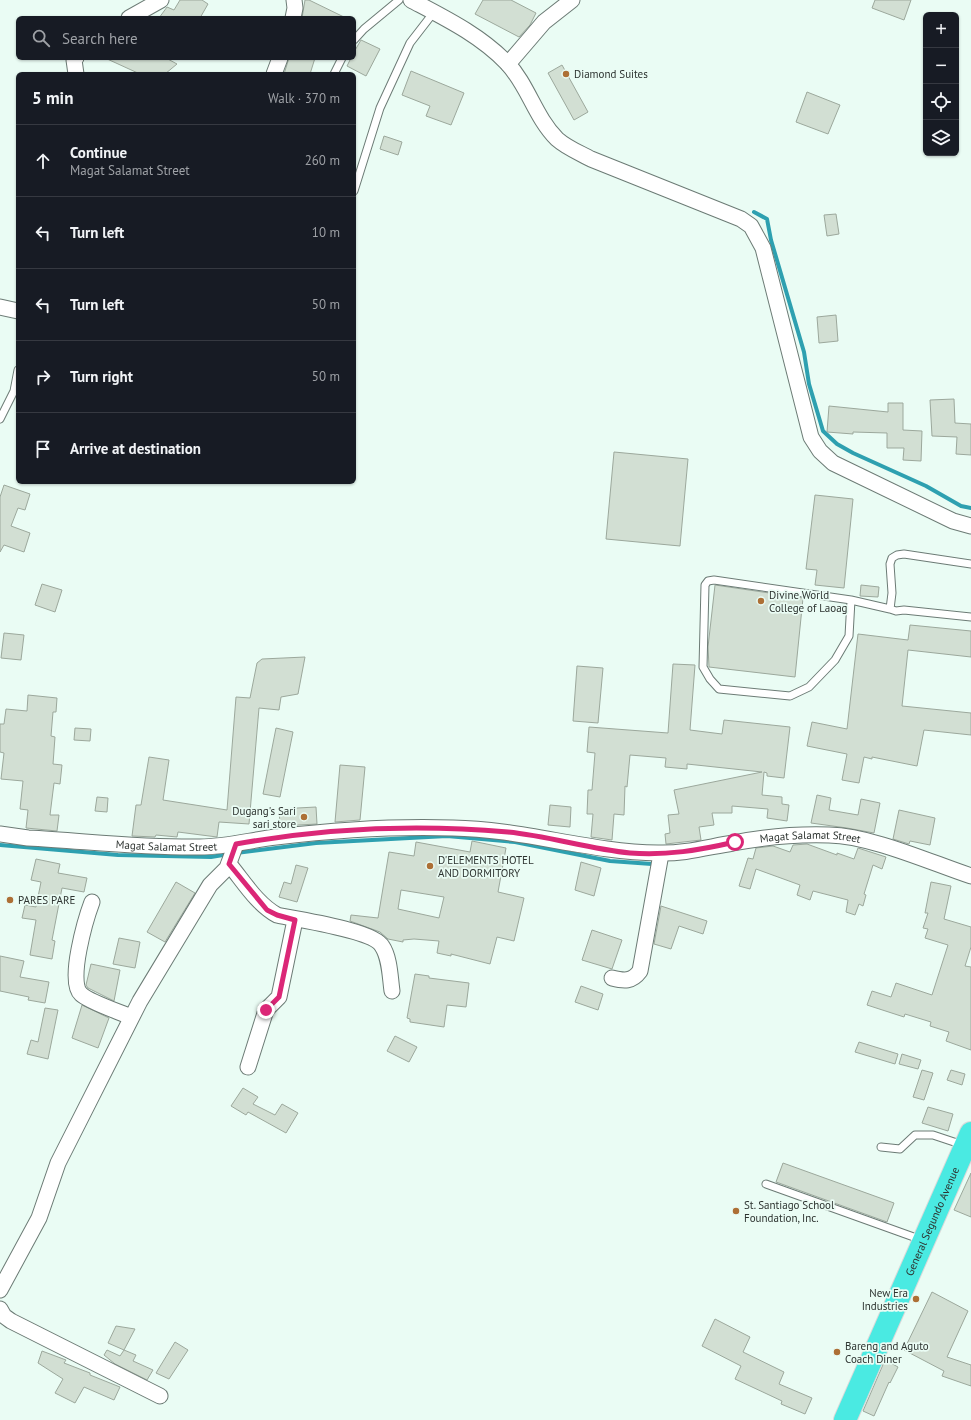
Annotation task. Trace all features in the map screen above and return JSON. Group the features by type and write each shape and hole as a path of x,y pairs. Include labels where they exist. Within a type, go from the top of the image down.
{"highway":[{"name":"General Segundo Avenue","path":"845,1420 968,1139"}],"street":[{"path":"132,16 160,0"},
{"path":"293,16 295,8 294,0"},
{"path":"411,0 462,28 489,46 508,64 520,79 545,123 558,139 571,149 591,159 741,219 751,226 764,248 811,437 820,451 833,463 953,521 971,526"},
{"path":"508,64 544,22 572,0"},
{"path":"275,72 279,60"},
{"path":"0,307 16,311"},
{"name":"Magat Salamat Street","path":"0,834 28,838 193,847 233,854 275,837 356,830 454,828 510,832 629,853 661,854 690,852 735,842 809,835 831,835 867,840 971,876"},
{"path":"0,1290 39,1218 58,1164 131,1017 210,885 233,854 267,910 277,915 295,920 365,934 377,940 382,945 385,952 392,991"},
{"path":"612,978 623,981 630,980 640,971 661,854"},
{"path":"92,902 82,932 78,954 77,989 83,996 131,1017"},
{"path":"248,1067 266,1010 279,997 295,920"},
{"path":"0,1309 4,1316 12,1322 160,1396"}],"lane":[{"path":"356,38 364,29 399,0"},
{"path":"356,185 380,108 410,43 434,12"},
{"path":"335,72 341,60"},
{"path":"0,419 14,391 16,380"},
{"path":"890,609 892,593 890,564 892,558 897,554 971,564"},
{"path":"851,600 849,636 835,660 809,687 790,696 719,689 710,679 703,666 705,585 708,581 714,580 851,600 890,609 896,612 904,610 971,617"},
{"path":"881,1146 900,1149 915,1135 933,1135 968,1139"},
{"path":"766,1184 924,1241"}],"building":[{"path":"180,0 202,0 208,4 201,16 160,16 167,7 174,10"},
{"path":"305,0 309,0 342,16 302,16"},
{"path":"483,0 511,0 536,13 530,25 519,37 475,14"},
{"path":"875,0 911,0 904,20 872,8"},
{"path":"361,40 380,49 366,76 347,66 350,60 356,60 356,49"},
{"path":"109,60 170,60 177,64 167,72 136,72"},
{"path":"288,60 314,60 311,72 285,72"},
{"path":"562,65 588,112 574,120 548,73"},
{"path":"411,71 464,93 451,125 426,116 430,106 402,95"},
{"path":"807,92 840,105 828,134 796,122"},
{"path":"384,136 402,142 398,155 380,149"},
{"path":"836,214 839,234 827,236 824,215"},
{"path":"836,315 838,341 819,343 817,317"},
{"path":"954,399 955,423 971,424 971,455 956,454 957,437 932,436 930,400"},
{"path":"888,403 903,403 903,430 922,431 921,461 903,460 904,448 887,448 887,433 853,432 853,434 827,432 829,406 888,412"},
{"path":"614,452 688,459 680,546 606,539"},
{"path":"4,485 30,494 25,510 18,508 11,526 30,533 24,552 4,545 0,552 0,497"},
{"path":"815,495 853,499 844,588 815,585 817,570 806,569"},
{"path":"42,584 62,590 55,612 35,605"},
{"path":"715,585 803,598 795,677 709,667 708,647"},
{"path":"861,585 879,587 878,597 860,596"},
{"path":"910,625 971,631 971,657 908,650 902,706 971,713 971,735 924,730 917,766 872,757 872,759 864,757 859,783 842,780 847,754 807,746 812,722 847,729 858,634 908,640"},
{"path":"4,633 24,635 21,660 1,658"},
{"path":"305,657 298,694 281,697 279,710 259,708 249,824 219,822 217,837 178,832 177,837 156,835 155,837 132,836 136,805 141,805 149,757 169,760 163,800 227,810 236,697 250,698 257,663 262,659"},
{"path":"673,664 695,665 690,730 722,734 724,720 790,727 784,778 767,776 767,773 764,772 762,795 782,797 782,804 789,805 787,821 767,818 768,809 732,806 732,813 712,813 714,825 699,827 701,840 666,844 665,834 670,833 668,815 679,814 674,790 762,772 687,764 687,769 665,767 666,758 630,755 627,787 625,786 624,815 614,814 612,840 591,837 593,814 587,814 588,790 592,790 595,753 587,752 589,727 668,733"},
{"path":"577,666 603,668 598,723 573,721"},
{"path":"28,695 57,698 56,712 53,712 51,736 55,737 53,764 62,765 60,784 54,783 50,815 59,815 57,831 26,828 28,810 20,809 23,781 1,779 4,753 0,752 0,724 4,724 6,709 27,711"},
{"path":"75,728 91,729 90,741 74,740"},
{"path":"276,728 293,732 280,797 263,794"},
{"path":"340,765 365,767 360,820 335,822"},
{"path":"817,795 831,798 829,810 858,815 861,799 880,803 874,833 811,823"},
{"path":"97,797 108,798 107,812 95,811"},
{"path":"550,805 571,807 570,827 548,825"},
{"path":"316,807 317,824 280,826 279,809"},
{"path":"899,810 935,818 930,845 910,841 909,844 893,839"},
{"path":"472,841 506,848 498,892 524,898 514,941 497,937 490,964 451,954 451,956 437,953 439,941 414,939 403,940 403,942 388,939 380,932 350,921 351,915 378,918 389,852 414,856 416,842 470,852","holes":["401,890 444,897 439,918 398,909"]},
{"path":"807,844 837,855 837,853 854,859 858,848 886,857 882,869 873,865 864,894 866,895 863,906 859,904 855,915 846,912 848,900 813,891 810,900 797,895 800,885 756,869 750,889 739,886 748,858 753,859 756,848 773,846 790,852 793,845"},
{"path":"36,859 60,864 58,873 87,878 84,892 62,888 52,940 55,941 52,959 30,955 36,920 22,918 25,905 36,907 41,882 31,880"},
{"path":"581,862 601,868 594,896 575,890"},
{"path":"296,865 308,868 297,902 279,897 284,882 291,884"},
{"path":"176,882 195,893 165,942 147,932"},
{"path":"931,882 951,886 944,919 971,927 971,947 965,966 971,967 971,1050 946,1041 949,1032 930,1026 931,1022 905,1014 904,1017 867,1005 872,991 891,997 896,983 932,995 948,945 925,938 928,929 923,928 928,913 925,913"},
{"path":"661,906 707,921 703,934 679,926 671,949 654,944"},
{"path":"592,930 622,940 612,969 582,960"},
{"path":"119,938 140,942 135,968 113,964"},
{"path":"0,956 24,961 20,977 49,982 45,1003 28,1000 29,997 0,991"},
{"path":"91,964 120,970 114,1001 88,988 86,985"},
{"path":"415,974 429,976 429,978 469,983 466,1007 447,1005 444,1027 410,1022 410,1019 407,1018"},
{"path":"581,986 603,994 598,1010 575,1002"},
{"path":"82,1005 109,1018 98,1048 72,1038"},
{"path":"45,1008 58,1010 48,1059 27,1054 31,1040 38,1042"},
{"path":"395,1036 417,1047 409,1062 387,1051"},
{"path":"859,1042 898,1054 895,1064 855,1052"},
{"path":"902,1054 921,1060 918,1069 899,1064"},
{"path":"922,1070 933,1073 924,1100 913,1097"},
{"path":"951,1070 965,1074 962,1085 947,1080"},
{"path":"243,1088 258,1097 253,1104 275,1115 282,1104 298,1113 286,1133 248,1112 246,1115 231,1106"},
{"path":"928,1107 953,1114 948,1131 922,1123"},
{"path":"783,1163 894,1203 887,1222 776,1182"},
{"path":"971,1173 971,1217 954,1210"},
{"path":"932,1292 968,1311 947,1357 971,1365 971,1386 942,1376 944,1371 904,1350"},
{"path":"715,1319 750,1337 743,1352 784,1372 779,1384 812,1398 805,1414 781,1404 782,1401 735,1379 741,1366 702,1346"},
{"path":"116,1326 135,1329 124,1350 108,1343"},
{"path":"175,1342 188,1350 169,1379 156,1373"},
{"path":"107,1350 120,1356 124,1350 136,1355 133,1361 153,1370 147,1380 115,1364 104,1355"},
{"path":"42,1351 66,1360 64,1363 120,1387 114,1400 84,1387 75,1403 55,1393 63,1379 38,1363"},
{"path":"885,1360 898,1367 890,1383 889,1382 874,1416 863,1411"}],"waterway":[{"path":"754,212 767,219 771,240 804,352 809,384 823,431 837,444 853,453 926,486 961,506 971,508"},
{"path":"236,853 316,843 447,836 515,842 610,861 652,864"},
{"path":"0,845 118,855 211,857 229,854"}],"place":[{"name":"Diamond Suites","path":"566,74"},
{"name":"Divine World College of Laoag","path":"761,601"},
{"name":"Dugang's Sari sari store","path":"304,817"},
{"name":"D'ELEMENTS HOTEL AND DORMITORY","path":"430,866"},
{"name":"PARES PARE","path":"10,900"},
{"name":"St. Santiago School Foundation, Inc.","path":"736,1211"},
{"name":"New Era Industries","path":"916,1299"},
{"name":"Bareng and Aguto Coach Diner","path":"837,1352"}],"route":[{"path":"266,1010 278,1000 279,997 295,920 277,915 267,910 258,901 229,864 236,844 275,837 356,830 454,828 510,832 629,853 661,854 690,852 735,842"}]}
